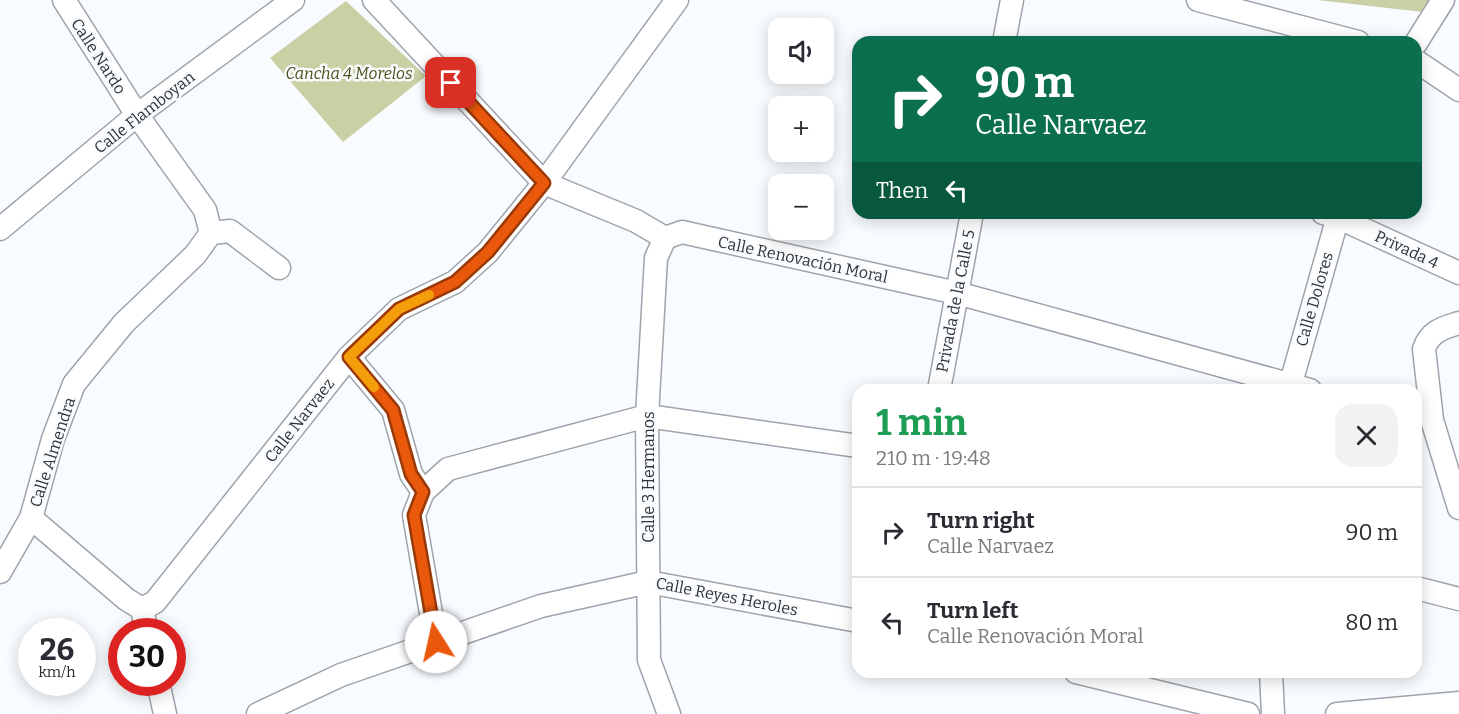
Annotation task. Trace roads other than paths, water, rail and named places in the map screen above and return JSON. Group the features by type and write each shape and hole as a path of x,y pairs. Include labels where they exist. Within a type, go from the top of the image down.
{"street":[{"name":"Calle Nardo","path":"63,0 137,115 205,210 211,232"},
{"name":"Calle Flamboyan","path":"0,229 137,115 292,0"},
{"path":"374,0 544,183 636,221 665,238"},
{"name":"Calle Narvaez","path":"142,609 155,602 349,357 399,309 455,282 488,252 544,183 677,0"},
{"path":"1005,36 1012,0"},
{"path":"1198,0 1335,36"},
{"path":"1420,36 1443,0"},
{"path":"1422,65 1459,90"},
{"name":"Privada de la Calle 5","path":"940,384 971,219"},
{"name":"Calle Dolores","path":"1297,384 1332,219"},
{"name":"Privada 4","path":"1344,219 1459,273"},
{"path":"211,232 230,231 279,268"},
{"name":"Calle Almendra","path":"0,572 31,518 53,439 74,384 124,323 195,255 211,232"},
{"name":"Calle Renovación Moral","path":"665,238 682,232 957,293 1282,384"},
{"name":"Calle 3 Hermanos","path":"665,238 656,258 647,416 648,582 649,660 669,714"},
{"path":"1459,323 1437,330 1427,340 1424,349 1424,418 1459,508"},
{"path":"349,357 393,410 411,474 423,492"},
{"path":"436,642 414,515 423,492 448,469 647,416 852,445"},
{"path":"31,518 126,599 142,609 144,618"},
{"name":"Calle Reyes Heroles","path":"258,714 290,707 341,675 541,606 648,582 852,620"},
{"path":"1422,590 1459,599"},
{"path":"1101,678 1248,714"},
{"path":"1271,678 1273,714"},
{"path":"161,696 165,714"},
{"path":"1337,714 1459,702"}],"park label":[{"name":"Cancha 4 Morelos","path":"349,73"}]}
